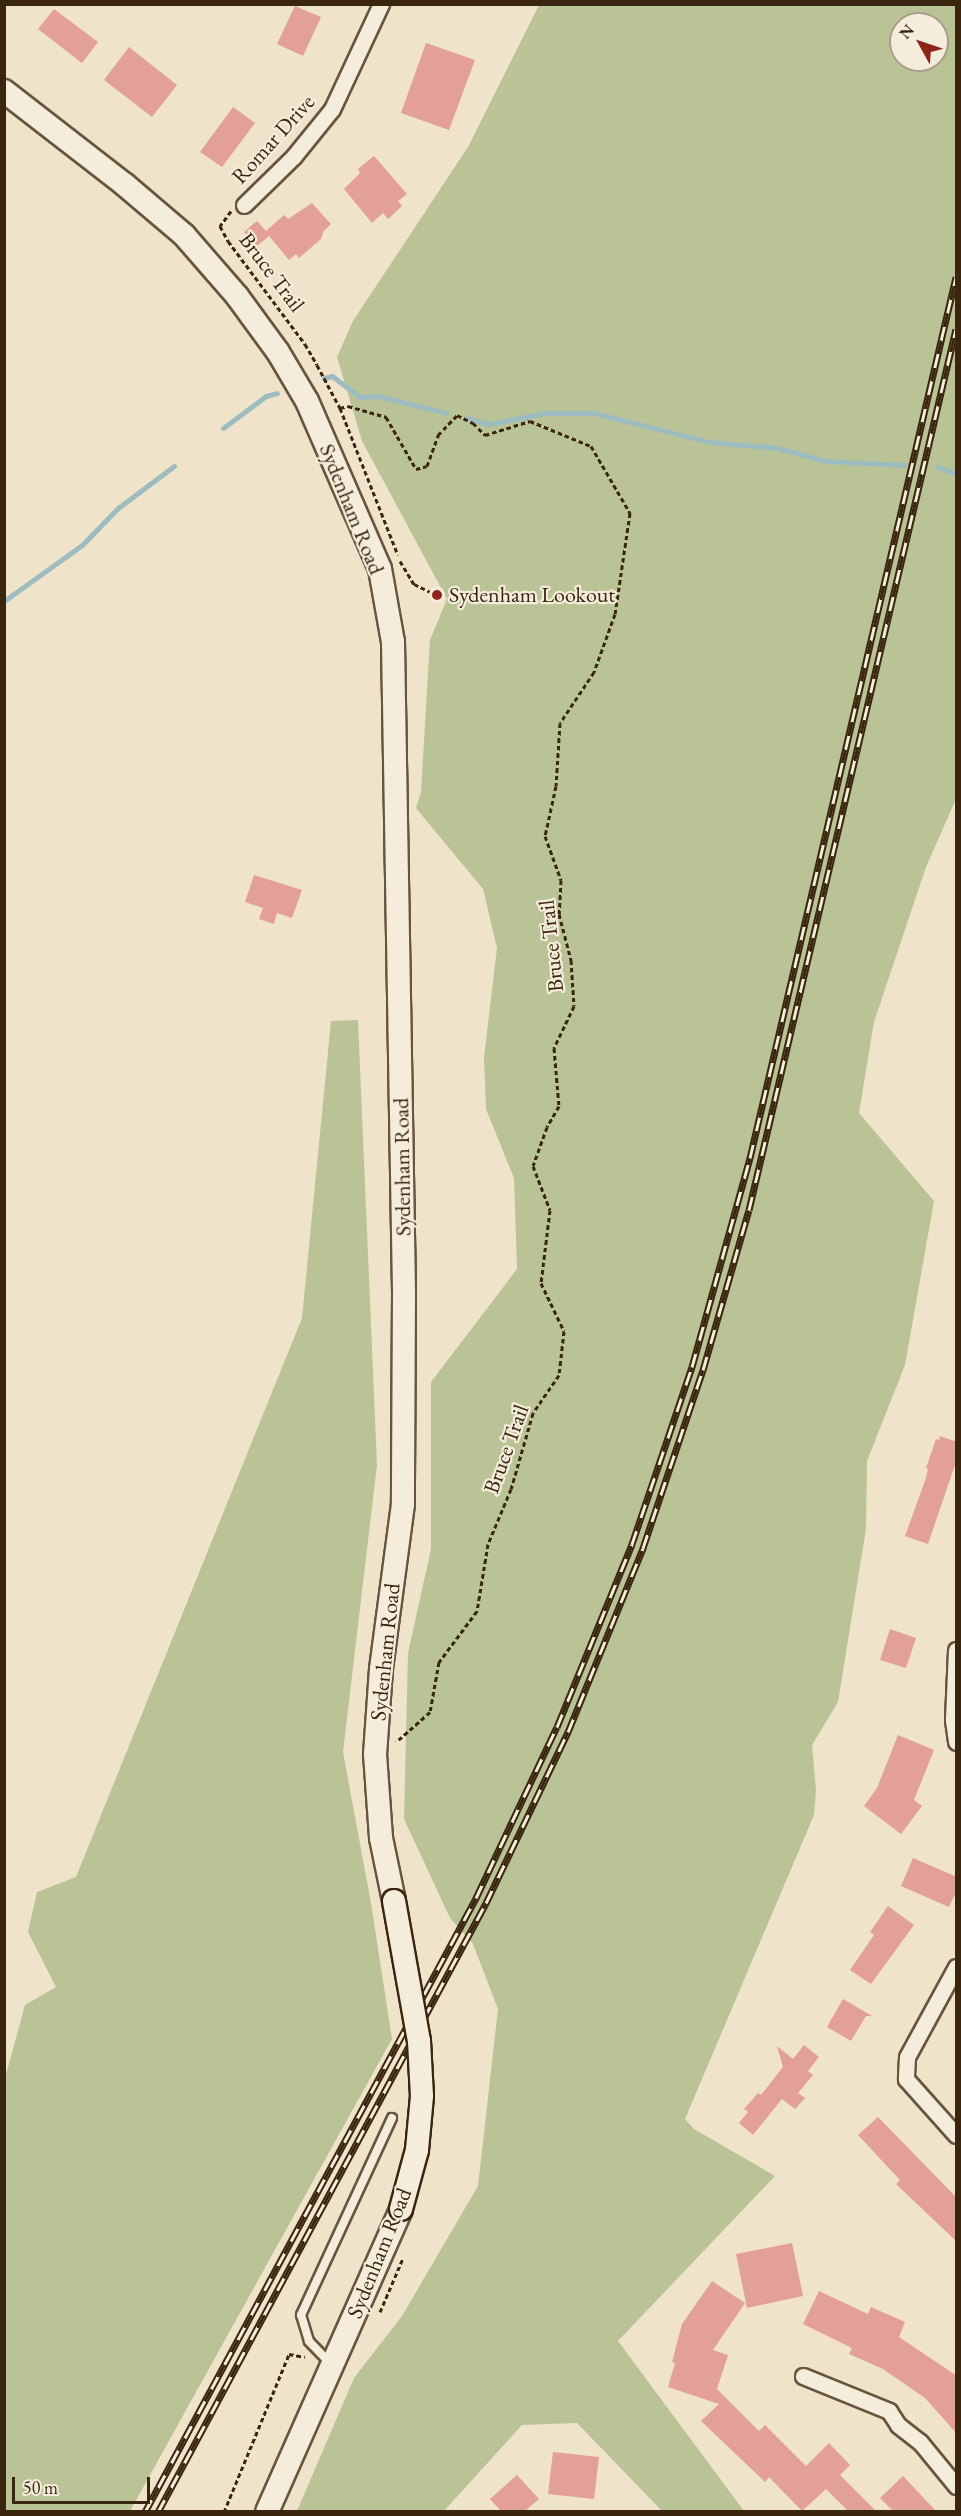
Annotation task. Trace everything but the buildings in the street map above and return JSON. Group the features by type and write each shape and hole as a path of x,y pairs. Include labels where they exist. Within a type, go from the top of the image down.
{"main road":[{"name":"Sydenham Road","path":"4,91 124,184 184,235 237,297 278,352 307,401 380,569 393,642 404,1306 403,1504 381,1669 375,1754 381,1838 419,2041 422,2096 417,2150 401,2209 267,2511"}],"street":[{"name":"Romar Drive","path":"244,205 294,156 332,109 381,4"},
{"path":"957,1650 953,1720 957,1742"},
{"path":"957,1967 907,2057 906,2079 957,2135"},
{"path":"803,2376 889,2411 898,2424 920,2442 957,2486"}],"lane":[{"path":"332,2365 309,2341 301,2315 392,2118"}],"path":[{"name":"Bruce Trail","path":"244,205 230,212 220,226 228,241 305,344 340,408 348,406 386,417 416,469 427,466 438,435 457,415 473,423 485,435 530,421 591,446 630,513 615,614 594,672 560,723 556,786 545,836 561,880 559,914 571,960 574,1006 554,1048 559,1106 547,1127 533,1166 550,1210 541,1283 564,1331 559,1375 533,1413 511,1489 488,1544 477,1611 439,1662 430,1712 389,1748"},
{"path":"340,408 403,567 414,584 437,595"},
{"path":"224,2511 289,2354 332,2365"}],"green space":[{"path":"539,5 956,5 956,799 926,867 874,1022 859,1113 934,1201 905,1365 867,1461 866,1529 838,1702 812,1745 816,1790 814,1815 685,2119 694,2129 775,2176 618,2341 744,2511 662,2511 577,2423 522,2425 444,2511 297,2511 354,2378 402,2316 478,2186 498,2009 473,1944 450,1918 404,1819 408,1653 431,1549 431,1382 517,1269 514,1178 486,1109 484,1057 497,948 483,889 416,808 421,792 430,640 447,599 362,441 337,357 353,321 468,147"},
{"path":"358,1020 377,1465 343,1752 371,1903 392,2039 130,2511 5,2511 5,2078 25,2005 56,1987 28,1932 37,1892 76,1877 302,1318 331,1021"}],"waterway":[{"path":"324,378 332,376 360,397 378,396 446,413"},
{"path":"223,428 266,396 277,393"},
{"path":"466,418 489,424 545,413 594,413 709,442 777,448 826,461 905,465"},
{"path":"4,601 82,545 118,508 174,466"},
{"path":"938,467 956,474"}],"railway":[{"path":"145,2512 476,1898 557,1727 632,1544 692,1367 750,1158 956,277"},
{"path":"158,2512 486,1903 568,1732 643,1548 703,1370 749,1210 956,329"}],"place":[{"name":"Sydenham Lookout","path":"437,595"}]}
